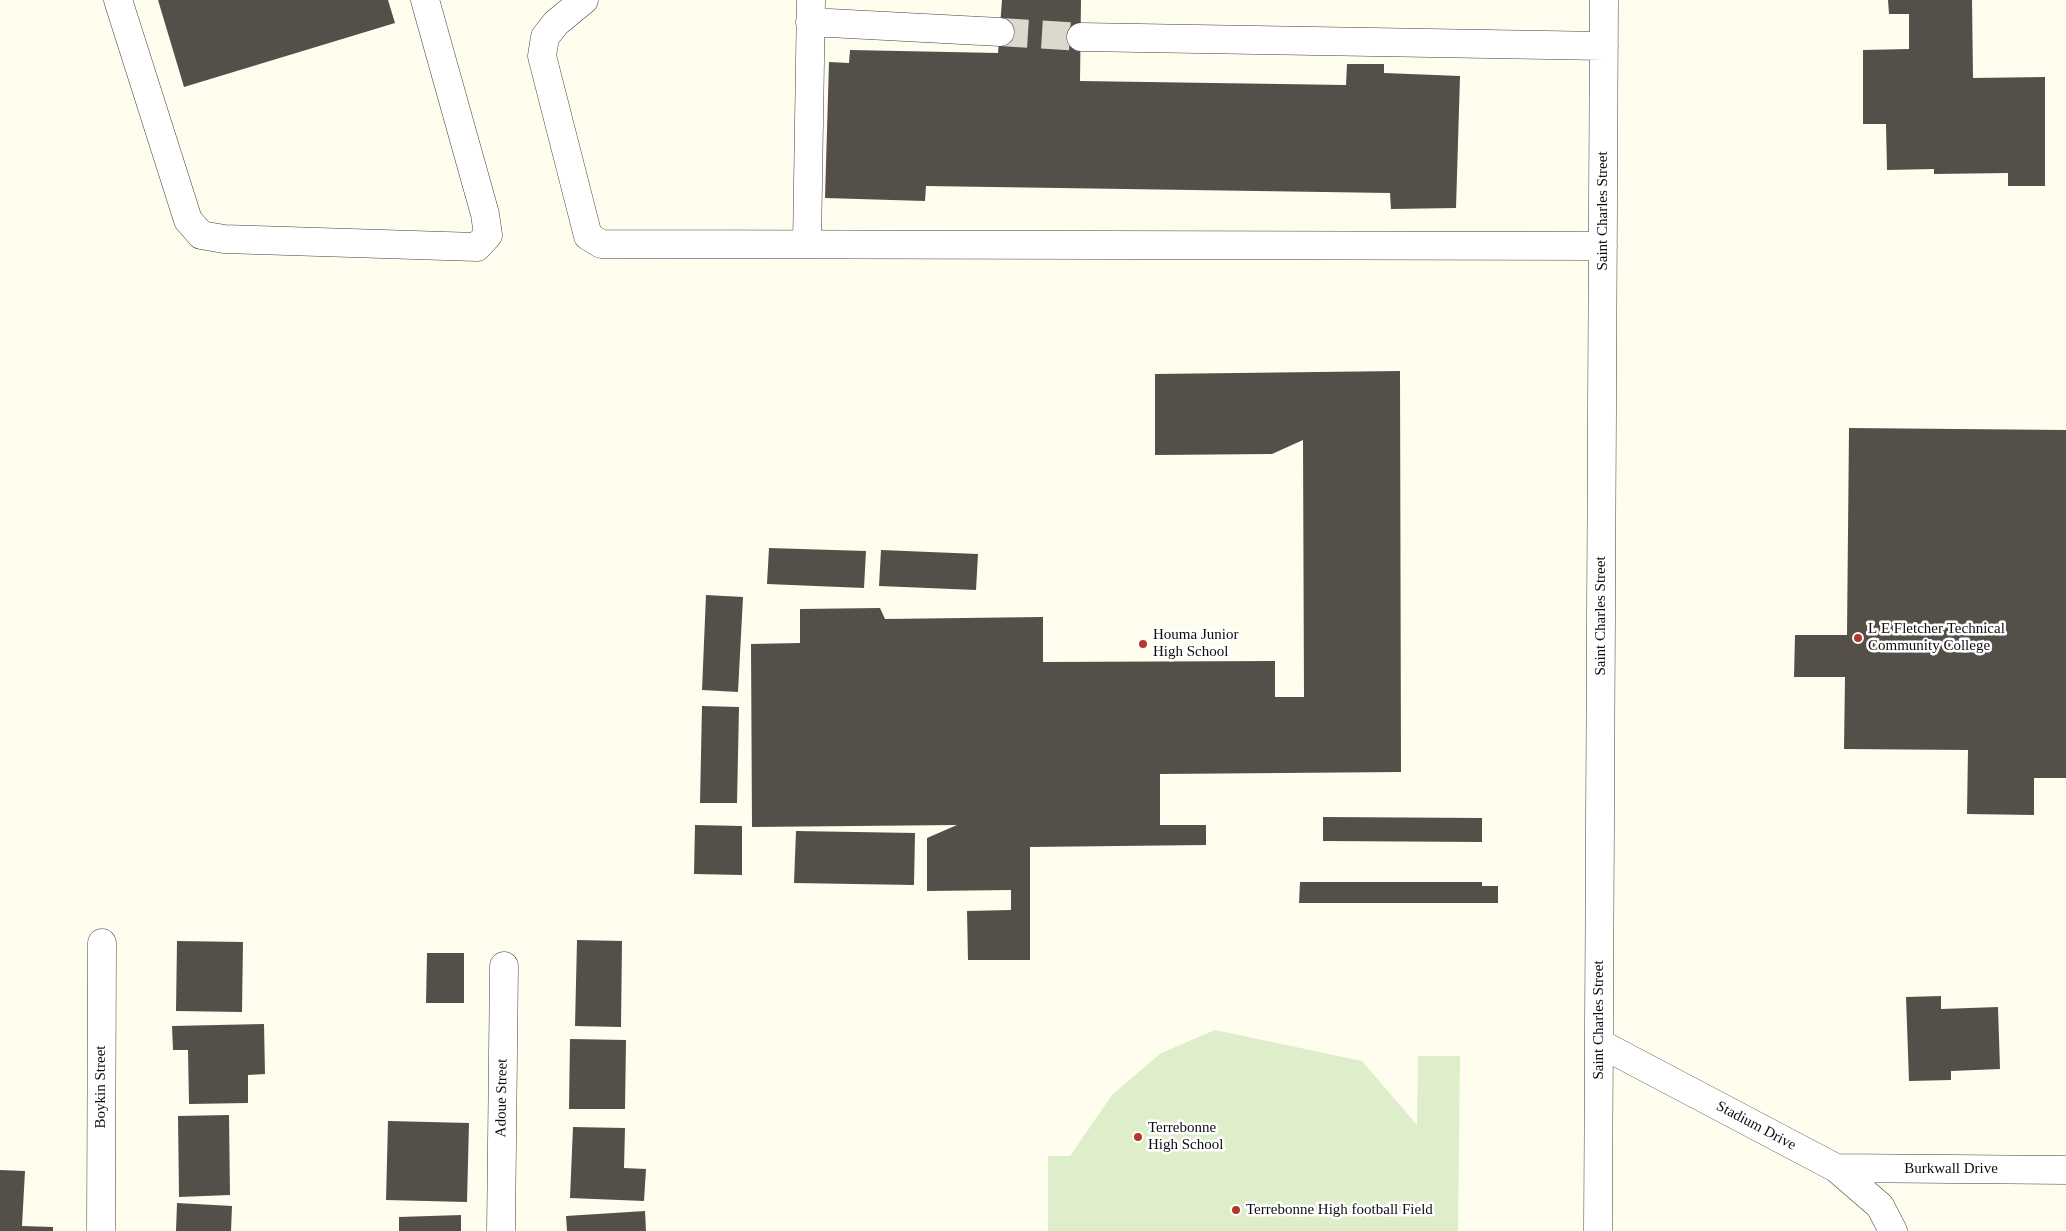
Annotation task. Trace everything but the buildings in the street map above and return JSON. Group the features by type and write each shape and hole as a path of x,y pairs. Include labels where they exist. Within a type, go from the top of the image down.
{"street":[{"path":"118,0 188,220 201,235 224,239 477,246 488,235 484,214 425,0"},
{"path":"584,0 556,23 544,37 542,56 588,236 600,244 1602,246"},
{"name":"Saint Charles Street","path":"1598,1231 1604,0"},
{"path":"806,244 811,11 1000,32"},
{"path":"1081,37 1604,46"},
{"name":"Boykin Street","path":"100,1231 102,943"},
{"name":"Adoue Street","path":"501,1231 504,966"},
{"name":"Stadium Drive","path":"1599,1043 1836,1168 1880,1206 1893,1231"},
{"name":"Burkwall Drive","path":"1836,1168 2066,1170"}],"green space":[{"path":"1215,1030 1362,1061 1417,1125 1418,1056 1460,1056 1458,1231 1048,1231 1048,1156 1070,1156 1112,1095 1161,1053"}],"tunnel":[{"path":"1000,32 1081,37"}],"place":[{"name":"L E Fletcher Technical Community College","path":"1858,638"},
{"name":"Houma Junior High School","path":"1143,644"},
{"name":"Terrebonne High School","path":"1138,1137"},
{"name":"Terrebonne High football Field","path":"1236,1210"}]}
